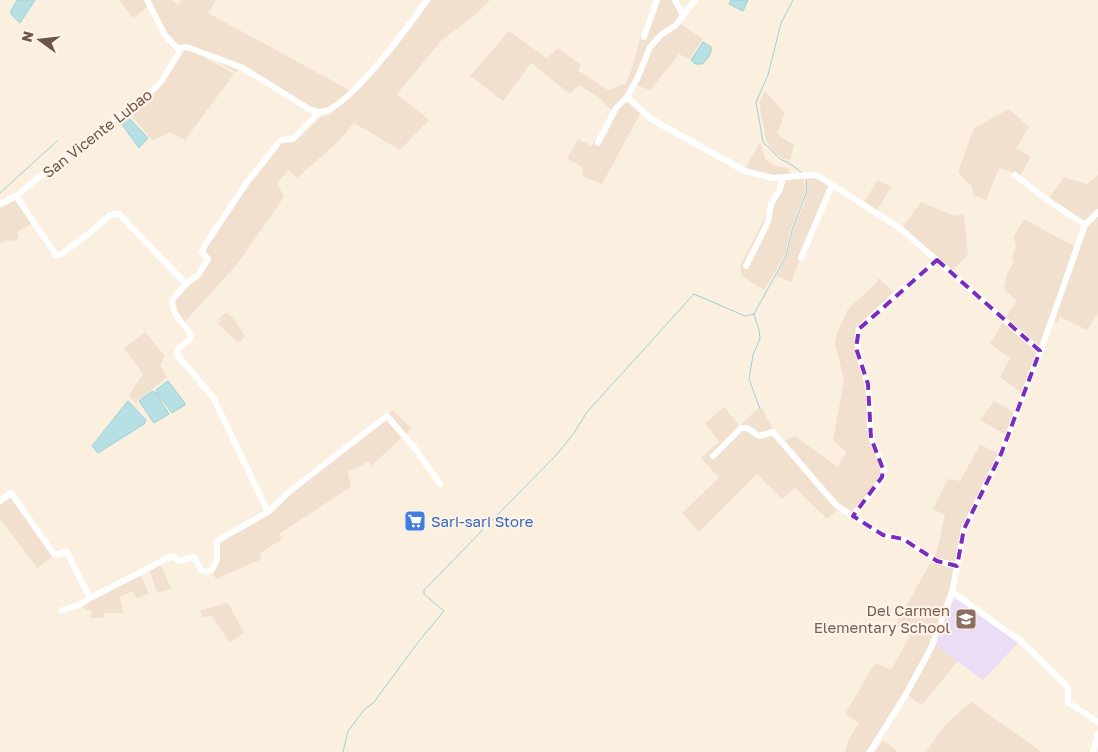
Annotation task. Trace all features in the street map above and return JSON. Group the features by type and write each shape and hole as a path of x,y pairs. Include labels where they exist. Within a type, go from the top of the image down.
{"street":[{"path":"148,0 166,35 175,44 236,65 309,109 319,112 331,110 352,92 392,48 427,0"},
{"path":"644,38 657,0"},
{"path":"675,0 683,16"},
{"path":"598,143 616,108 627,97 638,77 650,47 662,34 675,26 695,0"},
{"name":"San Vicente Lubao","path":"0,204 16,196 55,164 144,99 161,82 179,54 175,44"},
{"path":"627,97 651,118 745,171 761,176 783,178 814,175 832,184 901,229 1040,351"},
{"path":"268,512 213,397 177,355 178,349 191,336 180,322 172,300 198,274 208,260 202,252 205,245 245,185 281,140 293,139 319,112"},
{"path":"1015,175 1046,199 1085,225"},
{"path":"746,266 768,222 771,204 780,189 783,178"},
{"path":"801,258 832,184"},
{"path":"16,196 56,255 60,255 115,213 119,214 186,284"},
{"path":"870,752 931,648 952,592 964,529 1001,454 1085,225 1098,212"},
{"path":"853,516 882,477 884,469 871,438 868,384 856,348 858,329 937,260"},
{"path":"62,610 81,604 170,557 174,557 179,561 194,558 201,570 206,572 212,570 217,560 217,541 268,512 290,491 387,416 416,450 440,484"},
{"path":"712,456 741,428 747,428 759,436 773,432 836,505 883,536 903,539 937,561 957,566"},
{"path":"0,501 11,493 54,554 67,552 90,598"},
{"path":"952,592 1022,642 1065,684 1068,689 1068,702 1098,722"},
{"path":"1093,752 1098,734"}],"highlighted area":[{"path":"937,260 1040,351 1001,454 964,529 957,566 937,561 903,539 883,535 853,516 882,477 883,469 871,438 868,384 856,348 859,329"}],"shaded area":[{"path":"119,0 145,0 149,6 133,18"},
{"path":"149,0 172,0 178,5 182,0 216,0 208,13 351,91 329,113 315,113 244,67 235,72 210,57 180,47 166,33"},
{"path":"432,0 490,0 475,15 441,41 397,94 429,120 400,150 354,123 338,142 297,178 289,170 277,183 284,197 238,263 183,324 173,300 209,259 205,253 207,246 246,186 282,142 295,141 322,116 330,115"},
{"path":"659,0 673,0 680,17 649,47 639,76 613,111 598,97 581,86 578,86 570,94 531,63 503,101 470,76 509,31 547,58 558,48 581,65 578,70 608,90 625,84 631,71 641,36 643,36"},
{"path":"679,23 703,39 689,59 679,54 650,90 637,85 652,47"},
{"path":"187,47 234,74 185,140 170,132 153,141 129,113 145,100 180,48"},
{"path":"765,91 785,113 777,134 794,145 790,160 781,158 772,150 766,140 759,102"},
{"path":"625,101 641,112 602,184 582,176 583,168 567,158 578,139 592,146 594,142 598,144 621,103"},
{"path":"1009,109 1029,127 1016,148 1031,157 1019,177 1014,173 999,168 986,200 973,195 972,187 958,172 974,128"},
{"path":"760,142 766,160 776,166 789,168 790,176 773,176 745,169"},
{"path":"1098,175 1098,209 1084,225 1047,201 1064,177 1087,184"},
{"path":"813,176 830,186 791,282 776,276 787,256 795,223 804,205 808,190 806,178"},
{"path":"803,178 806,190 790,231 785,255 764,290 742,276 740,266 784,180"},
{"path":"878,180 891,187 877,211 863,203"},
{"path":"16,200 34,222 17,232 19,239 6,240 0,244 0,208"},
{"path":"921,202 954,216 964,214 968,254 952,271 902,228"},
{"path":"1098,215 1098,314 1087,330 1060,317 1057,322 1053,321 1088,225"},
{"path":"1024,219 1075,247 1041,344 1038,346 1005,318 1017,301 1004,289 1007,273 1014,262 1012,257 1016,247 1014,236"},
{"path":"878,278 895,293 856,332 865,374 870,419 881,463 880,476 855,519 837,510 827,519 795,488 782,499 757,474 699,532 682,513 719,478 701,458 719,442 705,423 724,407 740,426 757,409 762,409 773,428 785,441 791,437 796,437 838,467 846,452 833,440 844,380 835,343 837,333 848,309 876,283"},
{"path":"226,312 232,317 245,336 238,343 217,323 225,319 217,321"},
{"path":"1003,322 1037,351 1021,393 1000,377 1010,358 990,344"},
{"path":"145,332 165,356 160,365 167,377 135,403 129,395 143,374 124,348"},
{"path":"994,401 1014,412 1006,435 980,420"},
{"path":"392,410 412,428 371,466 368,462 348,472 351,487 279,534 282,539 259,554 262,559 216,579 212,571 218,541 288,496"},
{"path":"980,445 999,453 962,528 950,593 929,647 912,679 866,752 845,752 849,739 859,723 845,714 875,663 891,670 911,634 895,625 930,564 934,563 945,515 933,509 948,479 960,481"},
{"path":"10,495 54,556 37,568 0,521 0,503"},
{"path":"160,563 171,589 157,593 149,569"},
{"path":"140,573 149,594 136,598 133,591 120,597 123,613 104,613 103,618 91,618 91,611 81,605"},
{"name":"Del Carmen Elementary School","path":"955,597 1019,642 983,680 934,644"},
{"path":"228,603 244,633 230,643 212,616 203,617 200,610"},
{"path":"934,644 958,661 922,705 907,695"},
{"path":"971,702 1042,752 926,752 945,725"},
{"path":"883,740 898,752 875,752"}],"water":[{"path":"17,0 35,0 20,23 10,13"},
{"path":"731,0 748,0 743,11 729,4"},
{"path":"703,42 711,47 710,54 702,64 695,64 691,60"},
{"path":"128,117 148,138 139,148 121,123"},
{"path":"168,381 185,403 185,405 172,413 156,391"},
{"path":"152,391 156,393 169,414 154,423 139,401"},
{"path":"128,401 146,420 144,424 98,453 92,446"}],"waterway":[{"path":"793,0 781,23 768,75 756,102 763,142 780,159 801,172"},
{"path":"0,193 57,141"},
{"path":"343,752 348,731 364,710 374,702 419,641 444,611 424,594 424,590 559,452 587,412 694,294 745,316 754,314 786,256 792,230 807,191 806,180"},
{"path":"754,314 760,338 753,355 749,379 760,409"}],"place":[{"name":"Sari-sari Store","path":"415,521"},
{"name":"Del Carmen Elementary School","path":"966,619"}]}
